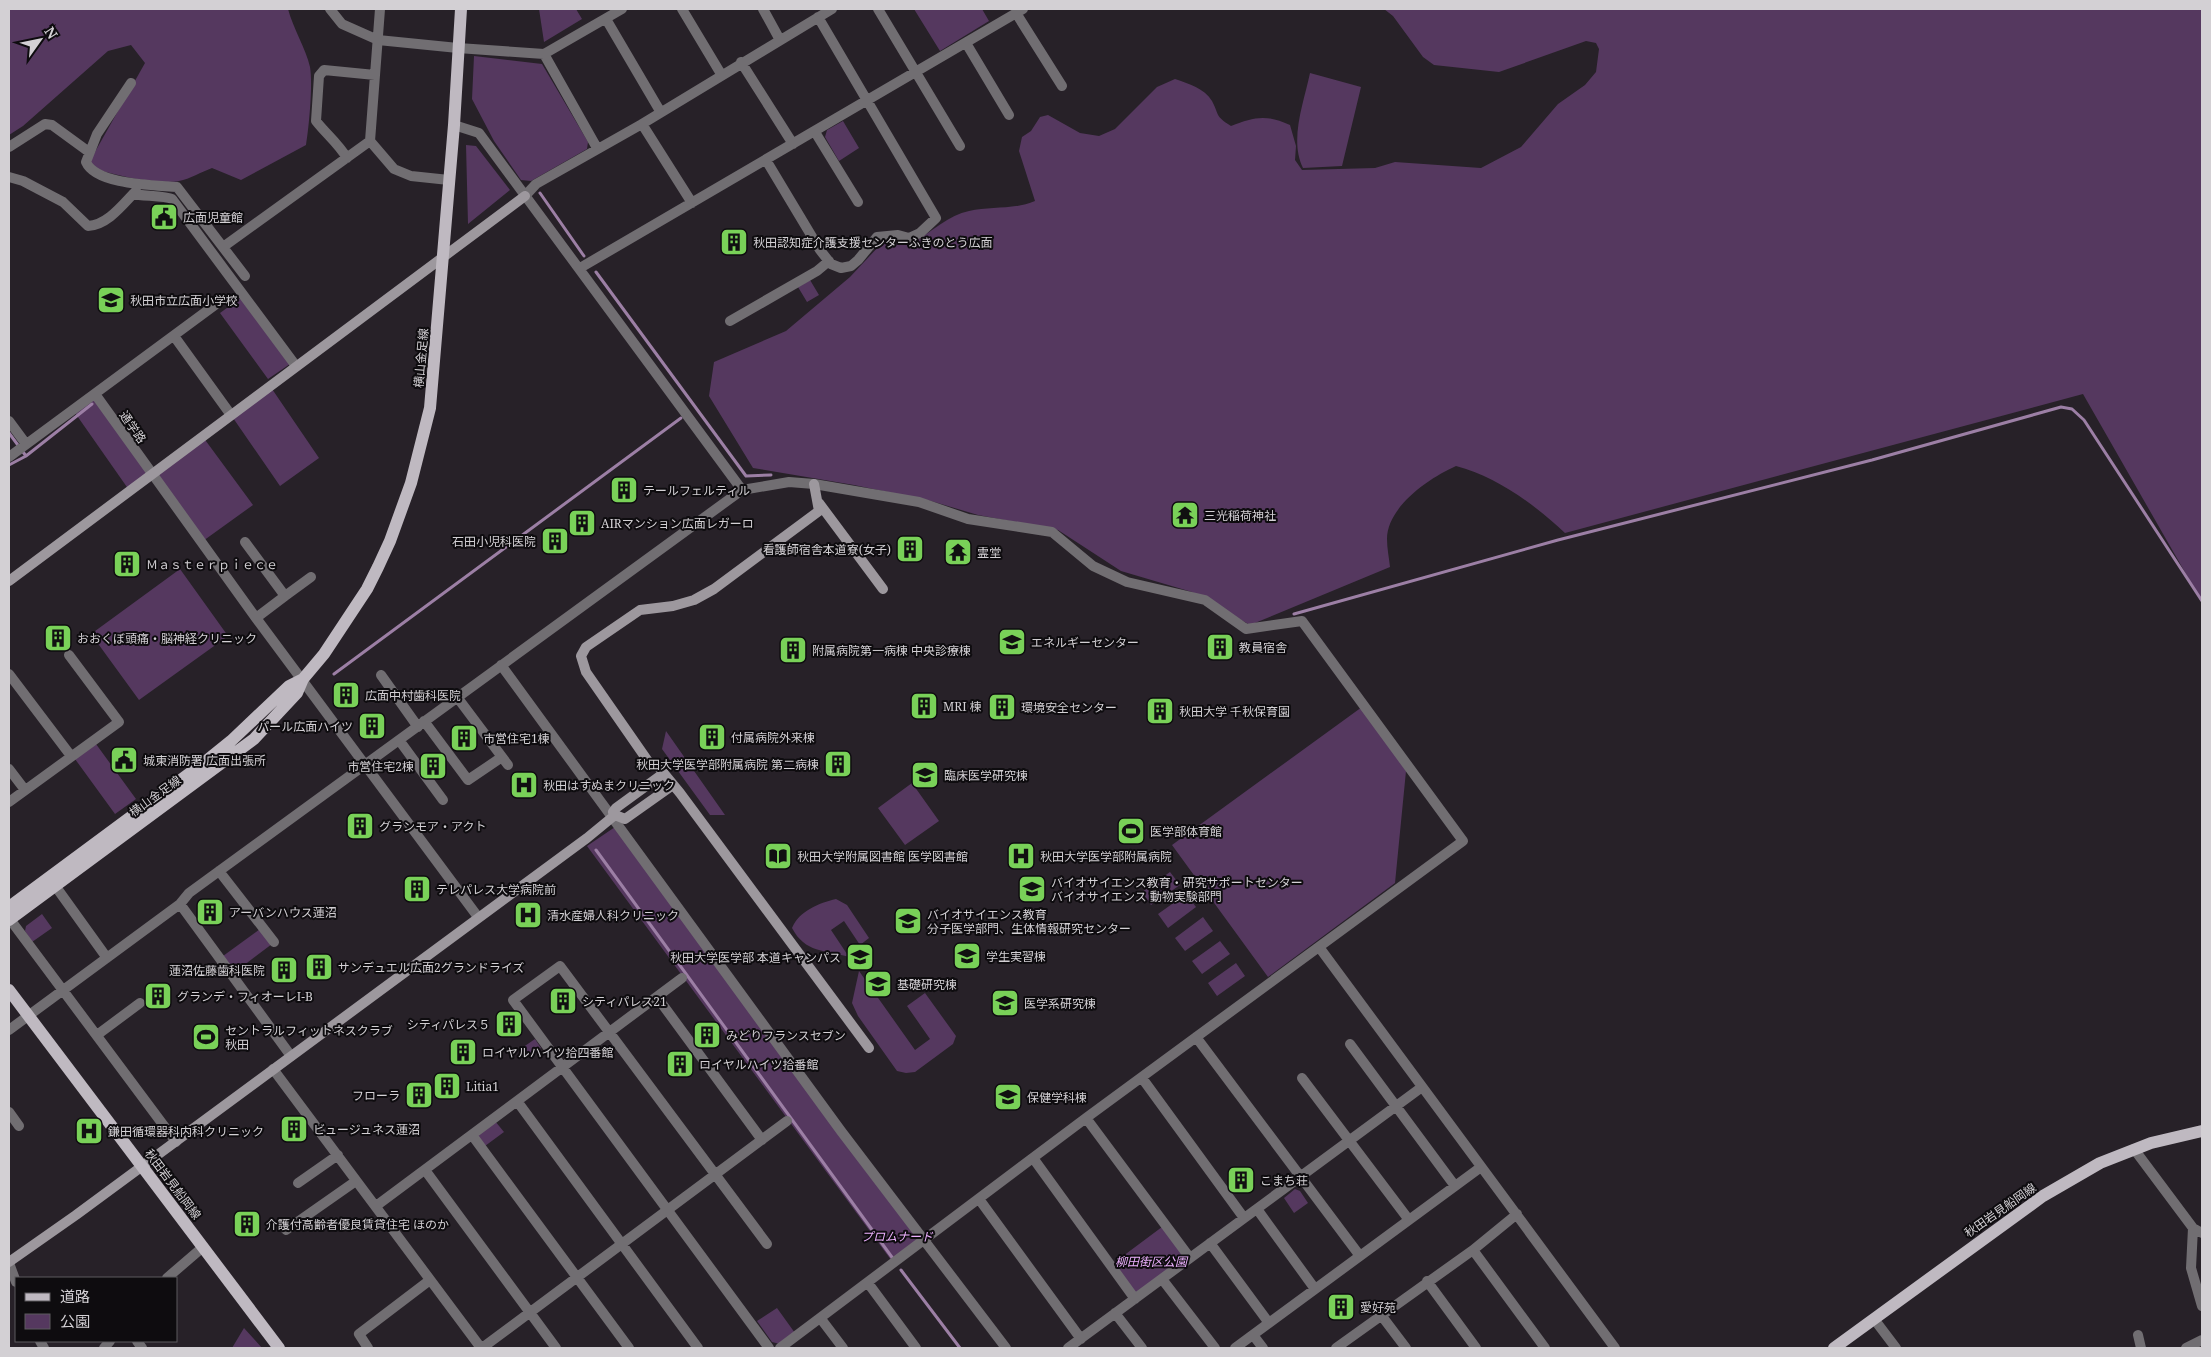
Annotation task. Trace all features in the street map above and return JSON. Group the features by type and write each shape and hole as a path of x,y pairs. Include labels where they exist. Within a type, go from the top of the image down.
{"main road":[{"name":"横山金足線","path":"9,916 52,881 237,753 291,699 324,654 367,589 390,541 411,483 425,435 434,379 461,9"},
{"name":"秋田岩見船岡線","path":"9,990 279,1348"},
{"name":"秋田岩見船岡線","path":"1836,1348 2043,1196 2100,1163 2134,1149 2202,1131"}],"street":[{"path":"330,9 342,24 378,40 544,54 622,9"},
{"path":"380,9 370,141 394,169 411,176 449,180"},
{"path":"682,9 721,74"},
{"path":"763,9 780,40"},
{"path":"9,581 153,472 442,260 525,196 536,184 642,124 721,74 832,9"},
{"path":"878,9 960,146"},
{"path":"580,268 1020,11 1062,86"},
{"path":"766,160 829,261 841,268 850,266 858,260 877,237 898,235 909,238 920,233 936,218 818,17"},
{"path":"606,19 660,111"},
{"path":"966,43 1009,115"},
{"path":"544,54 597,148"},
{"path":"741,62 793,144"},
{"path":"347,158 337,141 325,132 316,121 319,76 324,70 375,75"},
{"path":"132,83 97,134 86,162 89,170 102,177 143,184 177,187 245,276"},
{"path":"9,147 45,124 52,125 89,152"},
{"path":"642,124 692,204"},
{"path":"454,125 479,133 742,490"},
{"path":"815,132 858,202"},
{"path":"223,247 370,141"},
{"path":"9,177 23,181 55,197 88,226 97,226 113,214 143,184"},
{"path":"133,194 154,198 169,197 172,199 296,366"},
{"path":"730,321 817,271 829,261"},
{"path":"9,421 19,449 215,305"},
{"path":"174,336 231,415"},
{"name":"通学路","path":"95,394 364,764 478,917"},
{"path":"9,1030 180,904 189,893 364,764 742,490 790,482 814,484 919,502 968,520 1052,532 1093,566 1127,582 1205,600 1246,629 1302,621 1463,841 1086,1118 924,1242 780,1348"},
{"path":"814,484 819,511 714,589 694,600 673,606 640,610 586,647 581,656 586,672 650,764 657,765 664,773 869,1048"},
{"path":"819,503 883,589"},
{"path":"245,542 285,596"},
{"path":"258,617 311,577"},
{"path":"9,802 119,722 69,655"},
{"path":"501,665 614,816 841,1131 1006,1348"},
{"path":"9,674 70,756"},
{"path":"381,675 468,780 505,761 457,697"},
{"path":"399,740 442,800"},
{"path":"9,769 25,790"},
{"path":"15,1279 9,1262 176,1142 587,838 614,816 613,812 616,808 664,773"},
{"path":"614,816 625,819 673,785"},
{"path":"220,871 274,942"},
{"path":"52,881 107,958"},
{"path":"180,904 290,1056"},
{"path":"9,916 176,1142"},
{"path":"1319,948 1518,1214 1615,1348"},
{"path":"767,1244 560,966 513,1000 769,1348"},
{"path":"376,1206 682,978"},
{"path":"657,997 762,1140"},
{"path":"97,1035 140,1003"},
{"path":"1196,1037 1360,1256"},
{"path":"1350,1044 1455,1186"},
{"path":"274,1069 481,1348 578,1278 787,1121"},
{"path":"1142,1078 1244,1218"},
{"path":"1302,1078 1409,1220"},
{"path":"1069,1348 1422,1087"},
{"path":"517,1101 623,1243 698,1348"},
{"path":"9,1112 19,1126"},
{"path":"1086,1118 1190,1258"},
{"path":"472,1135 629,1348"},
{"path":"2134,1149 2198,1231 2191,1268 2202,1306"},
{"path":"298,1183 338,1155"},
{"path":"1033,1158 1135,1299"},
{"path":"1235,1348 1481,1167"},
{"path":"424,1170 556,1348"},
{"path":"286,1230 356,1180"},
{"path":"979,1199 1081,1339"},
{"path":"1257,1209 1315,1289"},
{"path":"1337,1348 1427,1281 1473,1250 1518,1214"},
{"path":"1210,1243 1269,1323"},
{"path":"168,1277 203,1247"},
{"path":"1473,1250 1545,1348"},
{"path":"1162,1278 1215,1348"},
{"path":"368,1348 359,1334 430,1280"},
{"path":"1427,1281 1476,1348"},
{"path":"868,1283 916,1348"},
{"path":"1115,1313 1142,1348"},
{"path":"1381,1315 1406,1348"},
{"path":"820,1319 842,1348"},
{"path":"1874,1319 1896,1348"},
{"path":"1253,1335 1263,1348"},
{"path":"2138,1335 2141,1348"},
{"path":"2186,1348 2202,1340"}],"green space":[{"path":"9,9 288,9 306,53 311,74 306,145 241,180 212,168 187,179 160,182 109,173 90,166 91,159 145,63 131,45 108,51 23,126 9,135"},
{"path":"539,9 576,9 582,19 544,42"},
{"path":"914,9 982,9 989,21 940,51"},
{"path":"1384,9 2202,9 2202,602 2083,394 1565,533 1528,502 1500,484 1456,466 1422,486 1411,495 1394,516 1389,527 1387,539 1390,567 1250,625 1192,592 1121,571 1058,530 978,515 931,501 854,485 753,468 709,396 714,362 786,331 850,277 880,245 895,238 915,242 962,213 1019,206 1035,201 1019,151 1022,137 1031,131 1040,117 1048,115 1080,133 1099,136 1115,129 1157,87 1175,79 1196,87 1205,93 1212,101 1218,115 1231,126 1247,120 1260,118 1274,119 1290,125 1296,146 1295,160 1302,170 1375,168 1395,162 1481,168 1521,147 1558,104 1585,85 1596,72 1599,49 1596,43 1586,41 1499,72 1434,65 1423,57 1393,16"},
{"path":"474,56 542,64 588,142 587,149 531,181 521,180 494,141 472,99"},
{"path":"1310,73 1361,87 1342,166 1303,168 1299,157 1297,133"},
{"path":"843,121 859,148 839,161 825,137 827,130"},
{"path":"466,145 476,146 510,190 468,224"},
{"path":"810,280 819,295 807,302 798,287"},
{"path":"242,297 290,364 268,379 220,313"},
{"path":"270,386 319,458 280,486 231,415"},
{"path":"97,393 151,474 129,490 73,410"},
{"path":"203,437 253,505 203,541 151,474"},
{"path":"180,569 228,636 139,700 91,634"},
{"path":"1362,707 1406,771 1395,883 1268,977 1172,845"},
{"path":"666,731 725,815 710,815 662,749"},
{"path":"96,744 136,799 115,814 75,759"},
{"path":"912,783 939,821 905,845 878,808"},
{"name":"プロムナード","path":"615,827 924,1242 894,1264 587,846"},
{"path":"1170,872 1180,885 1151,905 1142,892"},
{"path":"1186,894 1196,907 1168,928 1158,914"},
{"path":"836,899 847,905 869,938 860,945 844,921 831,930 849,957 809,946 797,936 792,928 799,917 805,912"},
{"path":"42,914 52,928 32,942 25,931 26,926"},
{"path":"1203,917 1213,931 1185,951 1175,938"},
{"path":"260,929 272,944 235,972 223,956"},
{"path":"1220,941 1230,954 1202,974 1192,961"},
{"path":"1236,963 1245,976 1217,996 1208,983"},
{"path":"859,971 915,1050 930,1039 907,1006 925,993 956,1036 953,1044 915,1072 897,1071 858,1016 852,1003"},
{"path":"535,1039 541,1048 525,1058 519,1050"},
{"path":"495,1121 504,1132 485,1146 477,1135"},
{"path":"1295,1189 1300,1191 1308,1203 1294,1213 1284,1198"},
{"name":"柳田街区公園","path":"1166,1224 1190,1258 1135,1299 1111,1265"},
{"path":"777,1308 795,1333 780,1344 772,1342 757,1321"},
{"path":"244,1328 262,1348 232,1348"}],"waterway":[{"path":"540,193 584,256"},
{"path":"596,272 746,476 771,475"},
{"path":"9,465 26,456 92,404"},
{"path":"1294,614 1558,540 1872,460 2061,407 2072,409 2084,420 2202,601"},
{"path":"334,674 681,418"},
{"path":"9,433 26,456"},
{"path":"596,850 894,1260"},
{"path":"901,1270 960,1348"}],"place":[{"name":"広面児童館","path":"164,217"},
{"name":"秋田認知症介護支援センターふきのとう広面","path":"734,242"},
{"name":"秋田市立広面小学校","path":"111,300"},
{"name":"テールフェルティル","path":"624,490"},
{"name":"三光稲荷神社","path":"1185,515"},
{"name":"AIRマンション広面レガーロ","path":"582,523"},
{"name":"石田小児科医院","path":"555,541"},
{"name":"看護師宿舎本道寮(女子)","path":"910,549"},
{"name":"霊堂","path":"958,552"},
{"name":"Ｍａｓｔｅｒｐｉｅｃｅ","path":"127,564"},
{"name":"おおくぼ頭痛・脳神経クリニック","path":"58,638"},
{"name":"エネルギーセンター","path":"1012,642"},
{"name":"教員宿舎","path":"1220,647"},
{"name":"附属病院第一病棟 中央診療棟","path":"793,650"},
{"name":"広面中村歯科医院","path":"346,695"},
{"name":"MRI 棟","path":"924,706"},
{"name":"環境安全センター","path":"1002,707"},
{"name":"秋田大学 千秋保育園","path":"1160,711"},
{"name":"パール広面ハイツ","path":"372,726"},
{"name":"付属病院外来棟","path":"712,737"},
{"name":"市営住宅1棟","path":"464,738"},
{"name":"城東消防署 広面出張所","path":"124,760"},
{"name":"秋田大学医学部附属病院 第二病棟","path":"838,764"},
{"name":"市営住宅2棟","path":"433,766"},
{"name":"臨床医学研究棟","path":"925,775"},
{"name":"秋田はすぬまクリニック","path":"524,785"},
{"name":"グランモア・アクト","path":"360,826"},
{"name":"医学部体育館","path":"1131,831"},
{"name":"秋田大学附属図書館 医学図書館","path":"778,856"},
{"name":"秋田大学医学部附属病院","path":"1021,856"},
{"name":"テレパレス大学病院前","path":"417,889"},
{"name":"バイオサイエンス教育・研究サポートセンター バイオサイエンス 動物実験部門","path":"1032,889"},
{"name":"アーバンハウス蓮沼","path":"210,912"},
{"name":"清水産婦人科クリニック","path":"528,915"},
{"name":"バイオサイエンス教育 分子医学部門、生体情報研究センター","path":"908,921"},
{"name":"学生実習棟","path":"967,956"},
{"name":"秋田大学医学部 本道キャンパス","path":"860,957"},
{"name":"サンデュエル広面2グランドライズ","path":"319,967"},
{"name":"蓮沼佐藤歯科医院","path":"284,970"},
{"name":"基礎研究棟","path":"878,984"},
{"name":"グランデ・フィオーレI-B","path":"158,996"},
{"name":"シティパレス21","path":"563,1001"},
{"name":"医学系研究棟","path":"1005,1003"},
{"name":"シティパレス５","path":"509,1024"},
{"name":"みどりフランスセブン","path":"707,1035"},
{"name":"セントラルフィットネスクラブ 秋田","path":"206,1037"},
{"name":"ロイヤルハイツ拾四番館","path":"463,1052"},
{"name":"ロイヤルハイツ拾番館","path":"680,1064"},
{"name":"Litia1","path":"447,1086"},
{"name":"フローラ","path":"419,1095"},
{"name":"保健学科棟","path":"1008,1097"},
{"name":"ビュージュネス蓮沼","path":"294,1129"},
{"name":"鎌田循環器科内科クリニック","path":"89,1131"},
{"name":"こまち荘","path":"1241,1180"},
{"name":"介護付高齢者優良賃貸住宅 ほのか","path":"247,1224"},
{"name":"愛好苑","path":"1341,1307"}]}
